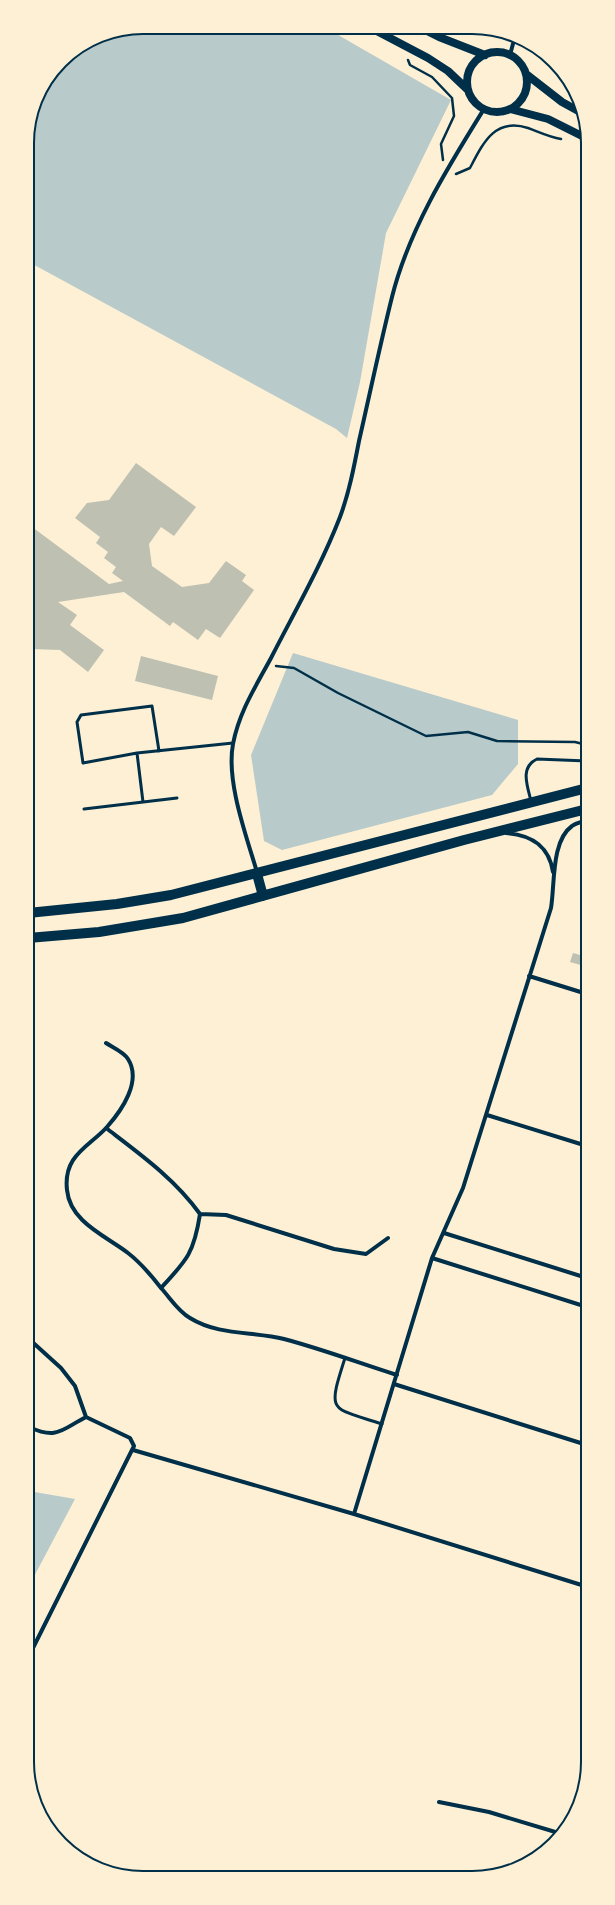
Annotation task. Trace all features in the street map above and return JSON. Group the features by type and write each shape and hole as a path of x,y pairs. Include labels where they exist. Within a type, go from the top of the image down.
{"main road":[{"path":"382,34 428,58 448,71 468,90 474,101 484,108 497,112 510,109 517,104 525,94 527,86 526,74 520,62 510,55 497,52 485,55 475,62 469,72 468,90"},
{"path":"433,34 485,55"},
{"path":"526,74 562,102 575,109"},
{"path":"510,109 548,119 580,135"},
{"path":"34,912 153,898 257,874 581,790"},
{"path":"34,937 99,932 183,918 457,842 581,811"},
{"path":"257,874 263,896"}],"street":[{"path":"510,55 513,42"},
{"path":"257,874 235,793 232,769 233,743 237,727 248,699 316,571 341,514 352,475 392,295 420,221 449,166 484,108"},
{"path":"354,1514 432,1258 463,1188 530,976 550,908 557,854 561,840 573,824 581,822"},
{"path":"500,832 513,833 529,838 542,847 551,859 555,878"},
{"path":"530,976 581,992"},
{"path":"106,1043 127,1057 132,1069 129,1093 122,1107 106,1128 84,1147 69,1169 67,1190 69,1201 86,1224 142,1265 180,1312 205,1325 229,1332 284,1339 397,1375"},
{"path":"487,1115 581,1144"},
{"path":"106,1128 165,1175 189,1199 200,1214 195,1242 191,1252 185,1262 161,1288"},
{"path":"200,1214 226,1215 334,1249 366,1254 388,1238"},
{"path":"444,1233 581,1276"},
{"path":"432,1258 581,1306"},
{"path":"34,1344 61,1368 75,1386 86,1417 130,1438 134,1442 133,1450 34,1646"},
{"path":"394,1384 581,1442"},
{"path":"34,1430 50,1434 61,1432 86,1417"},
{"path":"133,1450 354,1514 581,1585"},
{"path":"439,1802 489,1812 555,1832"}],"lane":[{"path":"159,751 152,706 81,715 77,722 83,763 159,751 233,743"},
{"path":"137,754 143,802"},
{"path":"531,803 526,776 526,768 530,762 537,759 581,761"},
{"path":"84,809 177,798"},
{"path":"345,1358 334,1391 334,1400 338,1408 346,1413 382,1424"}],"path":[{"path":"410,66 432,77 452,98 454,116 441,144"},
{"path":"470,168 484,142 490,135 500,129 512,125 562,139"},
{"path":"267,664 294,668 338,693 426,736 468,732 497,741 575,742 581,744"}],"shaded area":[{"path":"136,34 336,34 451,100 386,233 360,382 347,438 336,429 34,265 34,136 38,115 45,95 52,83 66,66 83,52 102,42 122,36"},
{"path":"293,653 518,720 518,764 492,795 282,850 264,841 251,755"},
{"path":"34,1492 75,1499 34,1577"}],"building":[{"path":"136,463 196,507 174,536 161,527 149,544 152,566 182,587 209,583 226,561 246,575 242,581 254,590 220,638 206,629 198,640 173,622 170,626 124,592 58,602 77,615 70,625 104,650 88,672 60,650 34,649 34,528 109,584 123,581 112,573 116,567 104,558 108,552 96,543 100,537 75,518 87,503 109,500"},
{"path":"141,656 218,676 212,700 135,681"},
{"path":"573,953 581,955 581,965 570,962"}]}
